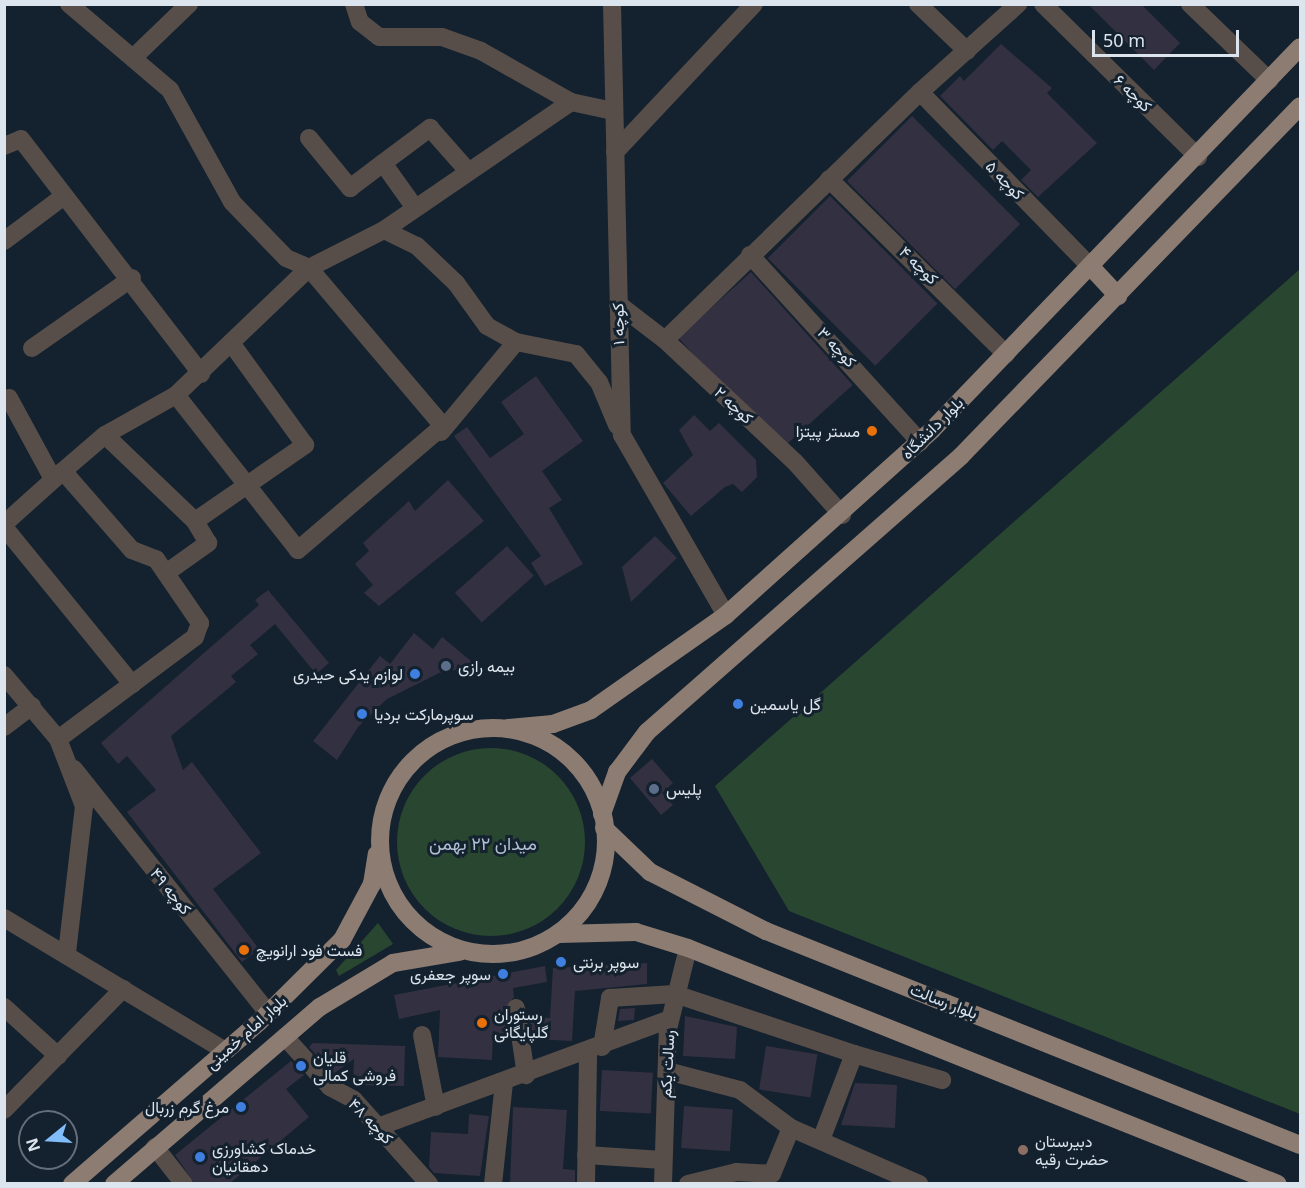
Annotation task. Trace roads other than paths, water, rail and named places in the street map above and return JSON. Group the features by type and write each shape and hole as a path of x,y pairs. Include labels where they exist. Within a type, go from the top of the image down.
{"main road":[{"name":"بلوار دانشگاه","path":"508,728 553,724 591,710 726,615 842,515 920,441 1198,157 1300,47"},
{"path":"603,821 617,772 647,732 961,456 1300,106"},
{"path":"1091,267 1118,296"},
{"path":"508,728 541,737 568,756 590,780 603,821 607,849 600,880 583,912 559,934 528,950 493,956 461,951 428,936 404,915 378,849 392,785 414,759 442,739 473,729 508,728"},
{"name":"بلوار رسالت","path":"603,821 650,872 766,932 1300,1145"},
{"name":"بلوار امام خمینی","path":"72,1184 268,1013 342,940 372,884 378,849"},
{"path":"559,934 636,932 688,948 1278,1184"},
{"name":"بلوار امام خمینی","path":"114,1184 320,1007 393,963 461,951"}],"street":[{"path":"69,4 135,56 170,90 232,202 286,258 309,268 440,417 441,432"},
{"path":"135,56 189,4"},
{"path":"354,4 360,22 379,37 442,37 462,44 571,102 613,111"},
{"name":"کوچه ۱","path":"612,4 622,435 726,615"},
{"path":"615,152 754,4"},
{"path":"918,4 967,51"},
{"path":"665,340 920,92 1018,4"},
{"name":"کوچه ۶","path":"1043,4 1198,157"},
{"path":"1190,4 1269,80"},
{"name":"کوچه ۵","path":"920,92 1091,267"},
{"path":"132,684 4,525 105,435 176,395 201,374 309,268 384,230 467,170 571,102"},
{"path":"309,138 350,188 430,128 467,170"},
{"path":"4,146 21,139 64,196 132,278 201,374"},
{"path":"383,163 415,208"},
{"name":"کوچه ۴","path":"830,179 1006,354"},
{"path":"4,242 64,196"},
{"path":"384,230 417,246 456,283 487,326 516,342 576,354 599,382 622,435"},
{"name":"کوچه ۳","path":"750,255 920,441"},
{"path":"32,348 132,278"},
{"name":"کوچه ۲","path":"618,304 665,340 795,462 842,515"},
{"path":"176,395 291,546 305,549 441,432 516,342"},
{"path":"195,521 305,446 232,344"},
{"path":"9,398 58,475 132,550 156,559 200,631 58,739"},
{"path":"105,435 195,521 208,543 166,573"},
{"path":"4,675 58,739 74,770 84,806 67,953"},
{"path":"4,727 32,706"},
{"name":"کوچه ۴۹","path":"74,770 268,1013"},
{"path":"4,918 67,953 225,1051"},
{"name":"رسالت یکم","path":"663,1184 670,1019 688,948"},
{"path":"7,1103 58,1056 123,989"},
{"path":"586,1184 586,1155 595,1050 610,998 675,994 854,1054 942,1080"},
{"path":"4,1007 58,1056"},
{"path":"516,1008 526,1075"},
{"path":"378,1127 595,1050 670,1019"},
{"path":"422,1035 436,1107"},
{"name":"کوچه ۴۸","path":"285,1038 378,1127 429,1184"},
{"path":"821,1140 854,1054"},
{"path":"667,1071 740,1090 791,1128 920,1184"},
{"path":"493,1184 504,1083"},
{"path":"688,1184 737,1172 772,1174 791,1128"},
{"path":"155,1147 184,1184"},
{"path":"402,1154 410,1184"},
{"path":"586,1155 663,1160"}],"place":[{"name":"مستر پیتزا","path":"872,431"},
{"name":"بیمه رازی","path":"446,666"},
{"name":"لوازم یدکی حیدری","path":"415,674"},
{"name":"گل یاسمین","path":"738,704"},
{"name":"سوپرمارکت بردیا","path":"362,714"},
{"name":"پلیس","path":"654,789"},
{"name":"فست فود ارانویچ","path":"244,950"},
{"name":"سوپر برنتی","path":"561,962"},
{"name":"سوپر جعفری","path":"503,974"},
{"name":"رستوران گلپایگانی","path":"482,1023"},
{"name":"قلیان فروشی کمالی","path":"301,1066"},
{"name":"مرغ گرم زربال","path":"241,1107"},
{"name":"دبیرستان حضرت رقیه","path":"1023,1150"},
{"name":"خدماک کشاورزی دهقانیان","path":"200,1157"}],"district":[{"name":"میدان ۲۲ بهمن","path":"483,843"}]}
